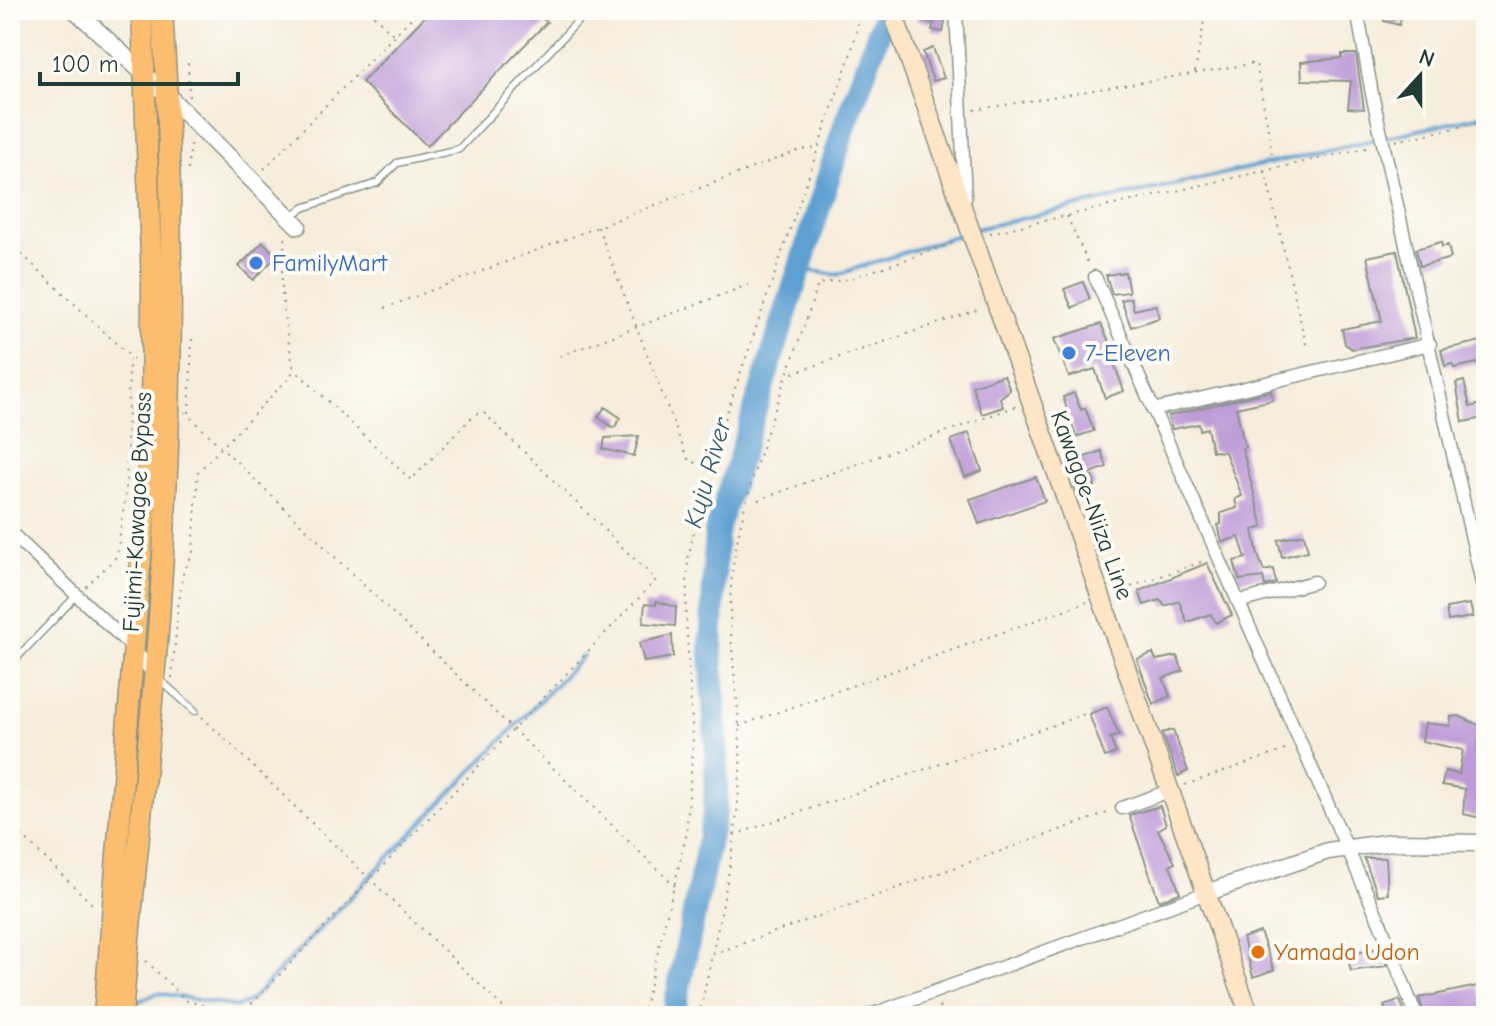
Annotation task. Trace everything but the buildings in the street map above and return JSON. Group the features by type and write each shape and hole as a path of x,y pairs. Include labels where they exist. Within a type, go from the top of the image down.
{"highway":[{"name":"Fujimi-Kawagoe Bypass","path":"104,1016 147,493 153,367 147,79 142,10"},
{"name":"Fujimi-Kawagoe Bypass","path":"122,1016 128,941 162,681 179,411 162,10"}],"main road":[{"name":"Kawagoe-Niiza Line","path":"892,10 1250,1016"}],"street":[{"path":"10,16 16,10"},
{"path":"75,10 168,96 186,118 294,222"},
{"path":"956,10 965,218"},
{"path":"1357,10 1486,601"},
{"path":"1095,277 1346,848 1416,1016"},
{"path":"1153,410 1430,344"},
{"path":"10,532 134,649 162,681"},
{"path":"1238,602 1314,582"},
{"path":"1122,808 1169,791"},
{"path":"868,1016 1206,893 1346,848 1392,842 1486,843"}],"lane":[{"path":"294,222 303,208 377,183 397,163 459,149 588,10"},
{"path":"10,665 76,596"},
{"path":"162,681 195,711"}],"path":[{"path":"368,10 394,35"},
{"path":"253,182 419,10"},
{"path":"642,1016 686,837 693,744 686,616 688,559 707,470 852,50 861,10"},
{"path":"1195,73 1206,10"},
{"path":"186,118 190,102 188,63 192,61"},
{"path":"961,111 1256,63 1273,157"},
{"path":"699,1016 733,836 740,766 730,614 738,538 751,487 818,284 849,279 972,237 1486,121"},
{"path":"385,308 800,150 818,148"},
{"path":"1265,170 1307,348"},
{"path":"1066,215 1095,277"},
{"path":"128,941 187,1001 242,1016 515,732 656,580 484,413 475,414 411,480 294,369 284,321 280,269 294,222"},
{"path":"598,227 687,458 707,470"},
{"path":"10,243 129,359 153,367"},
{"path":"560,356 748,285"},
{"path":"790,374 996,303"},
{"path":"192,339 179,411 222,447 676,887"},
{"path":"76,596 117,556 126,490 129,359"},
{"path":"162,681 183,574 193,552 198,472 294,369"},
{"path":"758,500 1030,401"},
{"path":"738,727 1218,556"},
{"path":"195,711 512,1016"},
{"path":"733,836 1085,714"},
{"path":"1169,791 1301,745"},
{"path":"712,955 1122,808"},
{"path":"10,824 112,922"}],"waterway":[{"name":"Kuju River","path":"673,1016 715,811 717,755 711,651 716,533 846,122 887,10"},
{"path":"975,229 1486,115"},
{"path":"801,269 836,275 967,232"},
{"path":"130,1005 158,993 237,1007 250,1001 583,656"}],"place":[{"name":"FamilyMart","path":"256,263"},
{"name":"7-Eleven","path":"1069,353"},
{"name":"Yamada Udon","path":"1258,952"}]}
